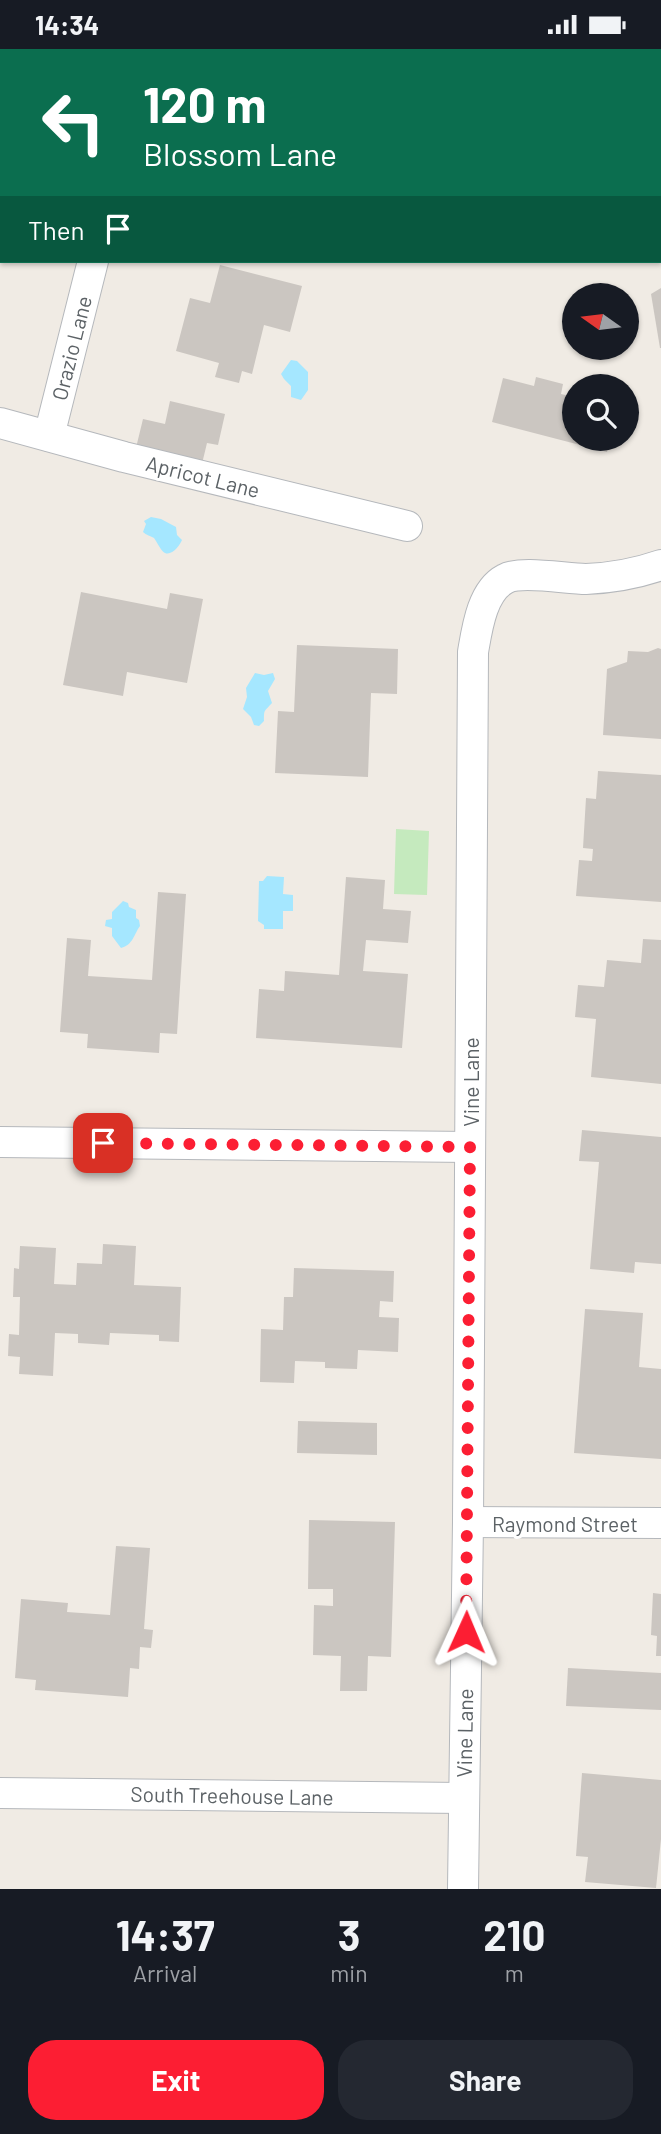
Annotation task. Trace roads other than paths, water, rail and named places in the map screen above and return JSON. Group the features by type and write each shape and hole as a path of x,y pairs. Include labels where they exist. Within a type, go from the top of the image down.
{"street":[{"name":"Orazio Lane","path":"49,436 92,263"},
{"name":"Apricot Lane","path":"0,423 124,457 407,526"},
{"name":"Vine Lane","path":"463,1889 473,652 479,617 491,591 505,579 522,575 587,579 646,570 661,565"},
{"path":"0,1142 470,1147"},
{"name":"Raymond Street","path":"468,1522 661,1523"},
{"name":"South Treehouse Lane","path":"0,1793 463,1798"}],"water":[{"path":"291,360 297,361 308,372 308,390 301,400 291,397 291,386 281,374"},
{"path":"151,517 176,527 177,535 182,540 173,552 165,553 154,538 143,532 146,524 144,521"},
{"path":"255,673 273,673 275,679 268,691 272,703 265,711 264,721 259,726 254,725 243,709 247,697 246,688"},
{"path":"267,876 284,877 283,894 293,895 293,911 283,911 283,929 264,929 264,925 258,921 259,881 263,881"},
{"path":"123,901 136,910 140,926 131,942 121,948 112,936 112,928 105,926 106,920 112,919 112,912"}]}
